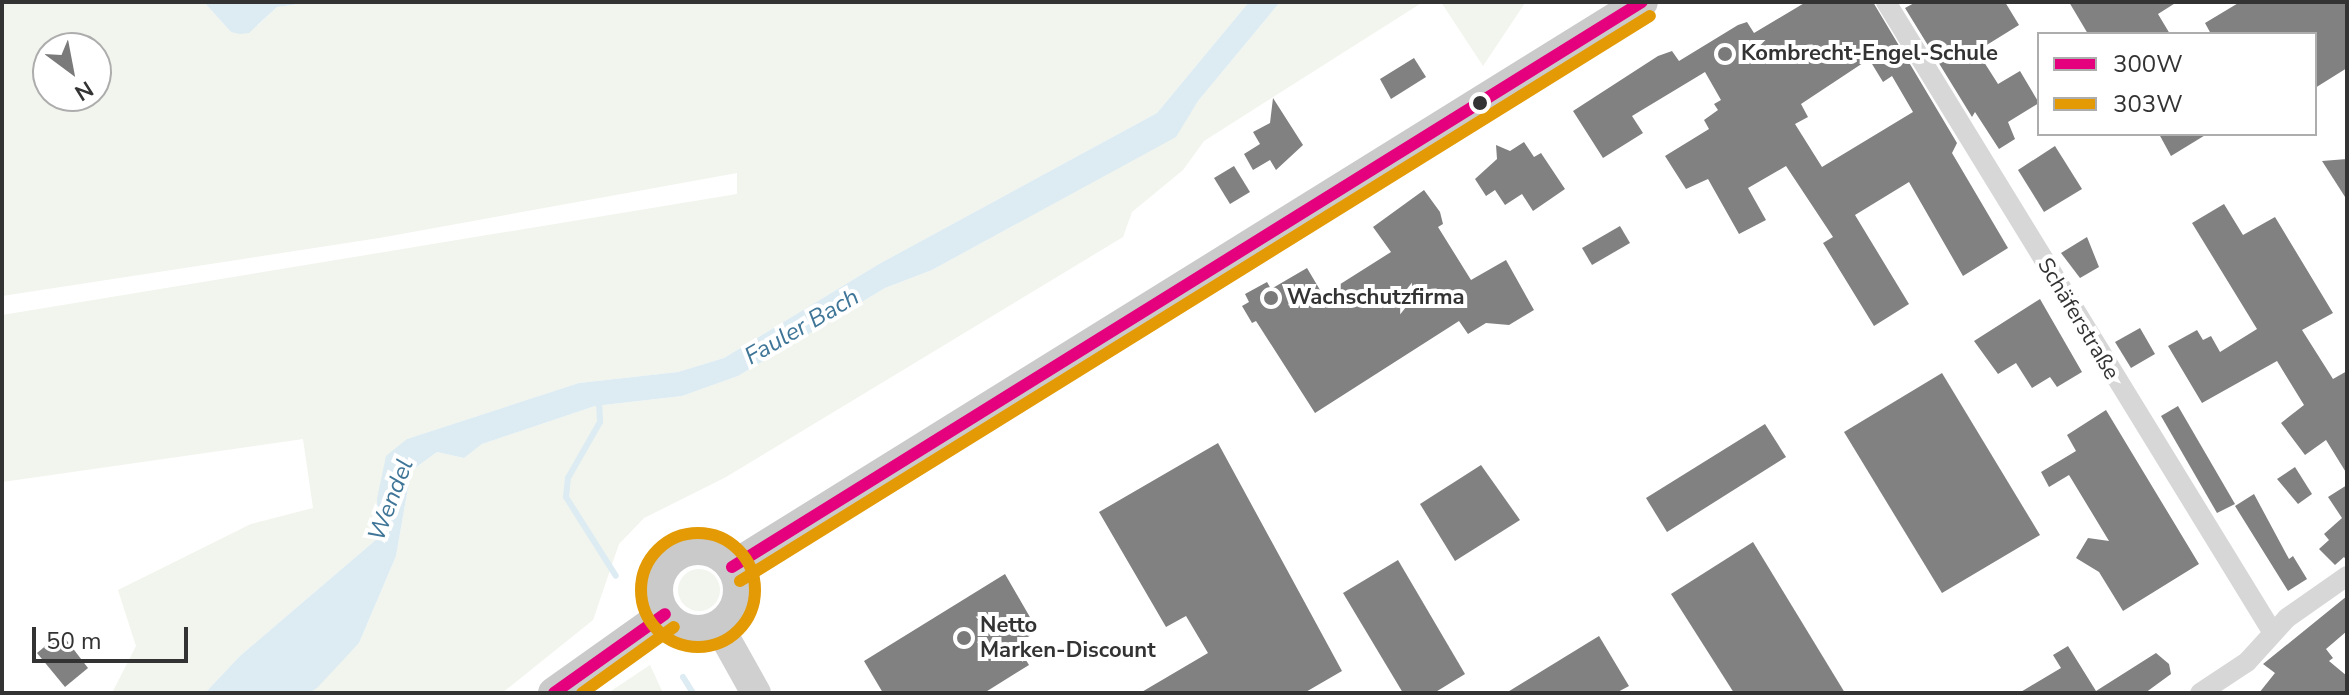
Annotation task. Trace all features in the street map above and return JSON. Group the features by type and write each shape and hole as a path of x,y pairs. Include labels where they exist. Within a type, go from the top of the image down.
{"main road":[{"path":"732,567 1642,2"},
{"path":"706,549 732,567 738,599 718,625 696,631 665,614 657,583 674,556 706,549"},
{"path":"554,693 665,614"},
{"path":"718,625 756,693"}],"street":[{"name":"Schäferstraße","path":"1886,2 2273,633"},
{"path":"2200,693 2247,662 2299,608 2347,576"}],"shaded area":[{"path":"2,2 204,2 231,32 258,25 277,7 313,2 1249,2 1157,113 879,264 724,358 678,372 579,383 407,439 377,499 378,538 240,656 205,693 112,693 136,646 118,590 251,524 313,508 303,439 2,482 2,315 737,194 737,173 379,238 2,296"},
{"path":"1280,2 1423,2 1204,141 1183,170 1132,212 1123,237 726,477 644,518 619,544 593,620 502,693 309,693 359,643 396,556 411,471 437,452 464,458 482,444 595,406 682,396 738,376 885,288 932,270 1175,137 1198,101"},
{"path":"1441,2 1524,2 1525,3 1483,66"},
{"path":"699,569 714,575 720,590 714,605 699,611 684,605 678,590 684,575"},
{"path":"650,665 663,693 608,693"}],"water":[{"path":"204,2 313,2 277,7 249,33 240,34 231,32"},
{"name":"Wendel","path":"1249,2 1280,2 1198,101 1176,137 932,270 885,288 738,376 682,396 595,406 482,444 464,458 437,452 411,471 396,556 359,643 317,688 309,693 205,693 240,656 378,538 377,499 386,456 407,439 579,383 678,372 724,358 879,264 1157,113"}],"building":[{"path":"1806,2 1873,2 1957,143 1952,153 2008,248 1963,276 1909,182 1855,215 1909,304 1874,326 1823,243 1833,237 1786,166 1748,188 1766,220 1739,234 1708,179 1686,189 1665,156 1709,129 1704,120 1718,110 1714,104 1721,100 1705,72 1632,116 1643,133 1603,158 1573,111 1658,56 1672,51 1679,61 1747,22 1754,33","holes":["1869,59 1883,82 1892,76 1913,112 1822,167 1795,124 1808,117 1801,104"]},
{"path":"1916,2 2005,2 2019,25 1977,51 1998,84 2020,71 2037,100 2037,104 2008,122 2015,139 1999,149 1975,112 1972,117 1905,8"},
{"path":"2069,2 2177,2 2158,14 2169,32 2087,32"},
{"path":"2240,2 2347,2 2347,68 2317,87 2317,32 2210,32 2205,23"},
{"path":"1414,58 1426,77 1391,99 1380,79"},
{"path":"1273,98 1303,145 1276,170 1270,160 1253,170 1244,154 1260,144 1253,132 1270,123"},
{"path":"2160,136 2204,136 2171,156"},
{"path":"1524,142 1534,157 1541,153 1565,189 1533,211 1522,194 1505,205 1495,190 1486,196 1475,179 1497,159 1496,145 1510,151"},
{"path":"2055,146 2082,189 2044,212 2018,170"},
{"path":"2347,159 2347,200 2322,161"},
{"path":"1234,166 1250,192 1230,204 1214,178"},
{"path":"1424,190 1440,212 1443,224 1438,227 1471,280 1506,260 1534,310 1509,325 1486,323 1468,334 1459,321 1315,413 1256,321 1252,323 1242,306 1249,302 1245,294 1267,282 1271,289 1307,268 1323,295 1391,252 1373,227"},
{"path":"2224,204 2243,235 2275,217 2333,313 2302,330 2333,379 2347,371 2347,474 2326,440 2305,455 2281,423 2304,405 2277,361 2202,403 2168,346 2197,330 2203,340 2211,336 2220,352 2257,329 2192,223"},
{"path":"1620,226 1630,243 1592,265 1582,248"},
{"path":"2087,237 2099,267 2080,278 2061,253"},
{"path":"2040,299 2082,372 2057,387 2050,377 2032,388 2016,363 1998,374 1974,341"},
{"path":"2140,328 2155,354 2131,368 2115,342"},
{"path":"1942,373 2040,535 1942,593 1844,432"},
{"path":"2178,406 2235,504 2217,513 2161,416"},
{"path":"2106,410 2199,564 2123,611 2099,572 2076,558 2088,538 2109,541 2069,475 2049,487 2041,472 2076,451 2067,435"},
{"path":"1765,424 1786,457 1667,532 1646,498"},
{"path":"1218,443 1342,671 1304,693 1140,693 1208,653 1186,616 1166,627 1099,512"},
{"path":"1481,465 1520,520 1455,561 1420,504"},
{"path":"2295,467 2312,494 2298,504 2277,479"},
{"path":"2347,485 2347,561 2344,557 2335,565 2319,549 2329,540 2324,534 2342,518 2328,497"},
{"path":"2254,494 2289,559 2293,556 2307,579 2288,591 2235,506"},
{"path":"1753,542 1845,693 1734,693 1671,594"},
{"path":"1398,560 1465,674 1434,693 1403,693 1343,593"},
{"name":"Netto Marken-Discount","path":"1005,574 1038,631 1016,644 1029,665 984,693 883,693 864,661"},
{"path":"2347,596 2347,631 2326,649 2333,658 2329,661 2347,676 2347,693 2259,693 2275,673 2263,664"},
{"path":"61,633 88,668 65,687 37,653"},
{"path":"1599,636 1629,686 1616,693 1506,693"},
{"path":"2068,646 2096,691 2156,653 2169,664 2171,674 2145,693 2019,693 2061,668 2053,655"}],"waterway":[{"name":"Fauler Bach","path":"599,401 600,422 568,478 566,497 616,576"},
{"name":"Fauler Bach","path":"683,677 693,693"}],"transit line":[{"name":"300W","path":"732,567 1642,2"},
{"name":"303W","path":"740,581 1650,16"},
{"name":"303W","path":"698,533 720,538 738,550 750,568 755,590 750,612 738,630 720,642 698,647 676,642 658,630 646,612 641,590 646,568 658,550 676,538 698,533"},
{"name":"300W","path":"554,693 665,614"},
{"name":"303W","path":"582,693 674,627"}],"place":[{"name":"Kombrecht-Engel-Schule","path":"1725,54"},
{"name":"Wachschutzfirma","path":"1271,298"},
{"name":"Netto Marken-Discount","path":"964,638"}]}
